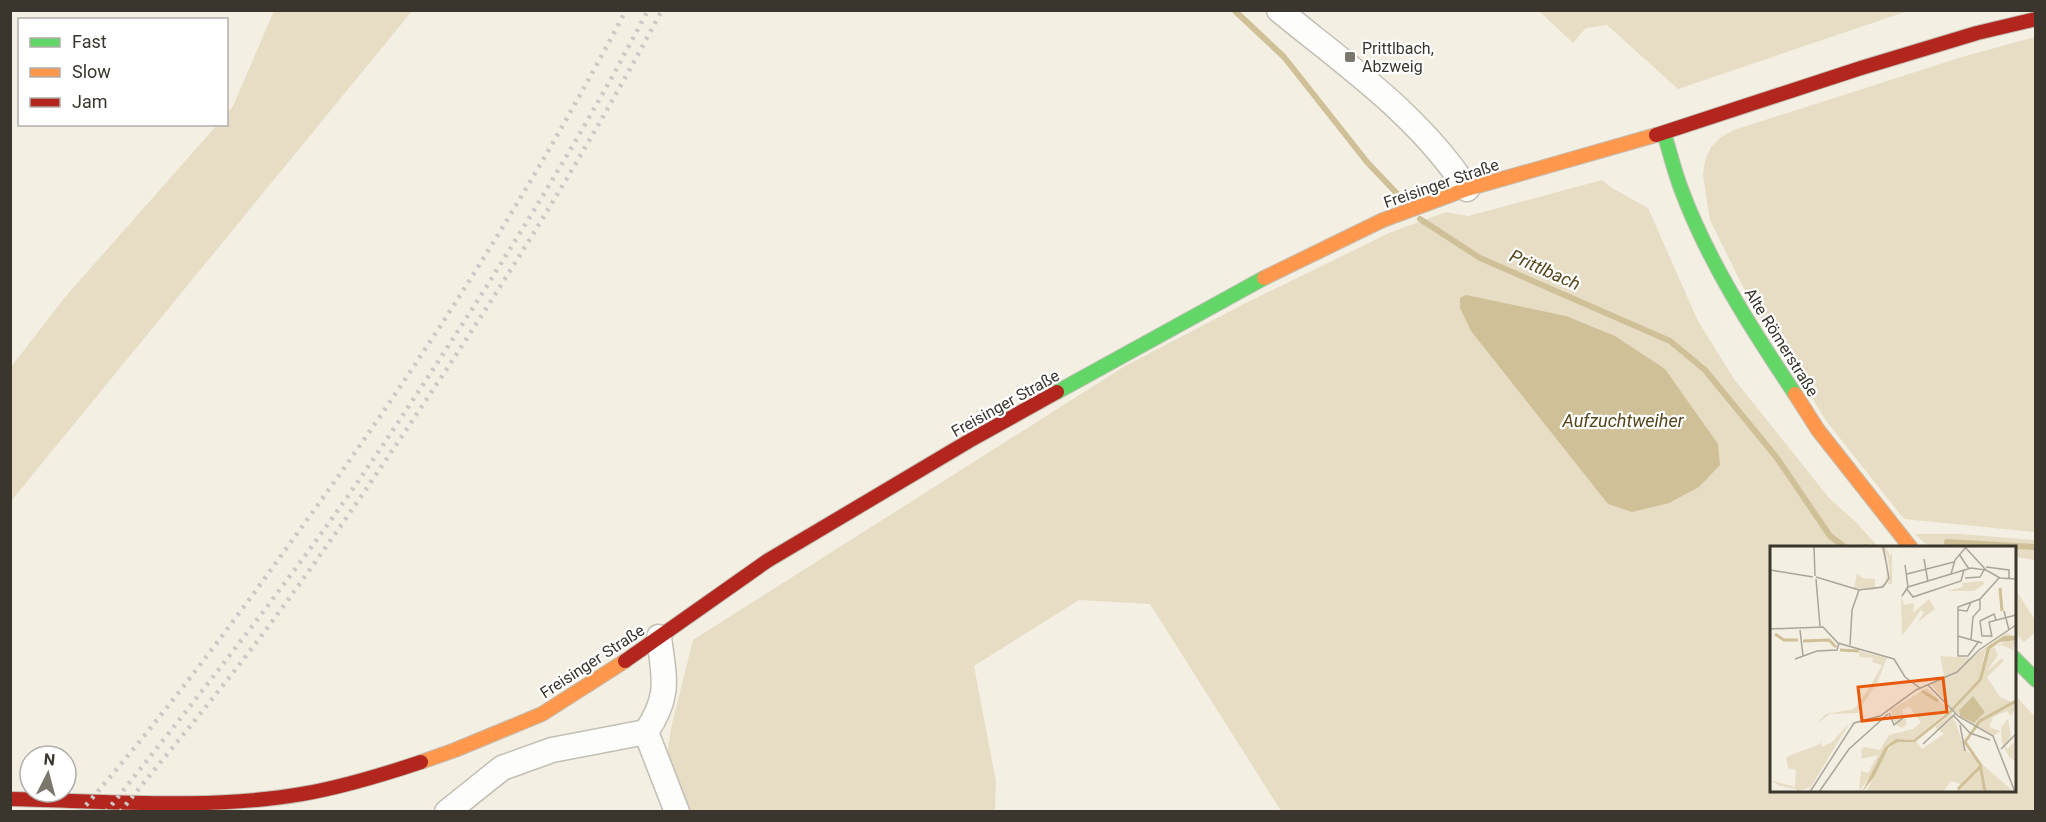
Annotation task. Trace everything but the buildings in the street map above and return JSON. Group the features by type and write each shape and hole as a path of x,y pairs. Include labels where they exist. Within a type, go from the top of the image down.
{"main road":[{"name":"Freisinger Straße","path":"10,799 170,803 302,794 373,778 455,750 542,714 613,670 768,561 969,441 1284,267 1398,214 1467,189 1664,133 1861,68 1977,33 2036,19"},
{"name":"Alte Römerstraße","path":"1664,133 1680,186 1712,256 1755,334 1818,430 1909,546"},
{"path":"2016,660 2036,680"}],"street":[{"path":"1279,10 1413,121 1449,162 1467,189"},
{"path":"447,812 502,768 552,750 646,732 658,714 665,687 659,637"},
{"path":"646,732 677,812"}],"shaded area":[{"path":"274,11 412,11 11,501 11,367 66,296 216,126 228,126 228,112 233,106"},
{"path":"1539,11 1908,11 1678,89 1607,25 1586,28 1573,43"},
{"path":"2035,37 2035,532 1904,519 1827,422 1748,297 1710,220 1703,175 1705,160 1711,147 1721,137 1734,130 1962,57"},
{"path":"1602,180 1648,208 1698,321 1734,379 1829,498 1856,522 1877,546 1770,546 1770,792 2016,792 2016,696 2035,717 2035,811 1281,811 1150,604 1079,600 974,666 996,782 995,811 663,812 659,801 672,724 693,640 1125,366 1242,305 1389,233 1446,212 1468,216"},
{"path":"1915,534 1960,534 2035,540 2035,560 2016,557 2016,546 1928,546"},
{"path":"2016,590 2035,620 2035,633 2024,642 2016,634"}],"water":[{"name":"Aufzuchtweiher","path":"1466,295 1566,316 1615,336 1665,369 1718,444 1720,465 1699,487 1669,503 1632,512 1608,504 1471,331 1460,308 1460,298"}],"waterway":[{"name":"Prittlbach","path":"1234,10 1284,57 1367,162 1405,202"},
{"name":"Prittlbach","path":"1420,219 1480,258 1670,341 1705,370 1777,458 1830,536 1843,546"},
{"name":"Prittlbach","path":"1947,542 2036,547"}],"railway":[{"path":"80,812 137,745 218,641 386,408 512,212 626,10"},
{"path":"106,812 264,610 378,453 478,300 544,193 587,121 648,10"},
{"path":"120,812 268,627 394,448 480,318 543,217 604,115 662,10"}],"traffic: fast":[{"path":"1664,133 1680,186 1703,240 1746,319 1795,394"},
{"path":"1057,392 1264,278"},
{"path":"2016,660 2036,680"}],"traffic: slow":[{"path":"1264,278 1383,220 1467,189 1656,135"},
{"path":"1795,394 1818,430 1909,546"},
{"path":"421,762 542,714 625,661"}],"traffic: jam":[{"path":"1656,135 1861,68 1977,33 2036,19"},
{"path":"625,661 767,561 969,441 1057,392"},
{"path":"10,799 157,803 267,799 332,788 421,762"}],"place":[{"name":"Prittlbach, Abzweig","path":"1350,57"}]}
